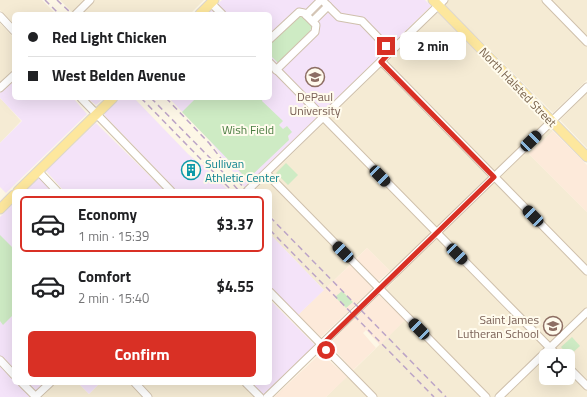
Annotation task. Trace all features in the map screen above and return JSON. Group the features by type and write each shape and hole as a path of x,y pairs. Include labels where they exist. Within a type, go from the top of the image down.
{"main road":[{"path":"202,12 213,2"},
{"name":"North Halsted Street","path":"439,2 587,157"},
{"path":"20,189 111,100"},
{"path":"0,208 12,197"}],"street":[{"path":"78,12 90,0"},
{"path":"306,15 322,0 342,18 354,19 362,22 391,51"},
{"path":"546,0 587,42"},
{"path":"213,2 220,12"},
{"path":"249,189 381,62 439,2"},
{"path":"313,21 328,6"},
{"path":"272,37 295,14 299,12 306,15 316,25 315,32 276,70"},
{"path":"0,16 12,28"},
{"path":"381,62 587,272"},
{"path":"272,65 550,348"},
{"path":"0,88 12,77"},
{"path":"267,397 587,87"},
{"path":"83,100 169,189"},
{"path":"38,171 56,189"},
{"path":"266,173 486,397"},
{"path":"272,294 373,397"},
{"path":"499,397 587,312"},
{"path":"0,360 12,373"},
{"path":"575,374 587,386"},
{"path":"24,385 36,397 48,385"},
{"path":"137,385 148,397"},
{"path":"248,385 260,397"}],"shaded area":[{"path":"0,0 42,0 54,12 12,12 12,22 0,10"},
{"path":"60,0 204,0 192,12 72,12"},
{"name":"DePaul University","path":"222,0 425,0 431,6 245,188 211,142 171,100 272,100 272,12 209,12"},
{"path":"440,0 587,0 587,80 553,113"},
{"path":"438,12 553,131 529,154 587,212 587,397 326,397 411,314 386,289 397,278 367,248 324,290 272,236 272,222 274,219 272,217 272,189 256,189"},
{"path":"0,23 12,36 12,71 0,82"},
{"path":"12,82 12,100 75,100 87,114 6,193 0,187 0,143 22,121 0,98 0,93"},
{"path":"587,93 587,148 560,120"},
{"path":"0,98 21,121 0,143"},
{"path":"90,100 102,100 96,105"},
{"path":"119,100 136,100 188,154 203,165 227,189 175,189 105,116 105,113"},
{"path":"96,123 163,189 62,189 46,171"},
{"path":"553,131 587,165 587,212 529,154"},
{"path":"40,178 51,189 28,189"},
{"path":"12,205 12,368 0,356 0,217"},
{"path":"272,236 324,290 298,315 272,288"},
{"path":"367,248 390,271 378,281 356,259"},
{"path":"350,265 373,288 321,337 298,315"},
{"path":"379,295 405,320 380,345 366,330 363,333 376,348 353,370 329,344"},
{"path":"272,302 315,345 263,395 254,385 272,385"},
{"path":"321,353 347,377 326,397 274,397"},
{"path":"0,366 12,378 12,385 19,385 30,397 0,397"},
{"path":"29,385 44,385 37,391"},
{"path":"54,385 80,385 89,394 98,385 242,385 254,397 42,397"},
{"path":"80,385 98,385 89,394"}],"green space":[{"path":"299,15 304,17 312,25 310,31 278,63 272,57 272,40"},
{"name":"Wish Field","path":"194,100 262,100 283,121 279,125 283,129 287,126 292,132 288,136 289,140 250,177 245,177 182,112"},
{"path":"286,163 298,175 288,185 276,173"},
{"path":"0,235 12,247 12,316 3,325 0,321"},
{"path":"342,291 353,302 346,308 335,297"},
{"path":"572,337 580,346 575,351 575,349 563,349 561,347"}],"railway":[{"path":"45,0 57,12"},
{"path":"57,0 70,12"},
{"path":"143,100 230,189"},
{"path":"153,100 214,162 237,189"},
{"path":"168,100 209,143 244,189"},
{"path":"272,219 446,397"},
{"path":"272,232 434,397"}],"place":[{"name":"DePaul University","path":"315,77"},
{"name":"Sullivan Athletic Center","path":"191,170"},
{"name":"Saint James Lutheran School","path":"553,326"}],"route":[{"path":"326,350 322,345 494,177 381,62 391,51 386,46"}]}
